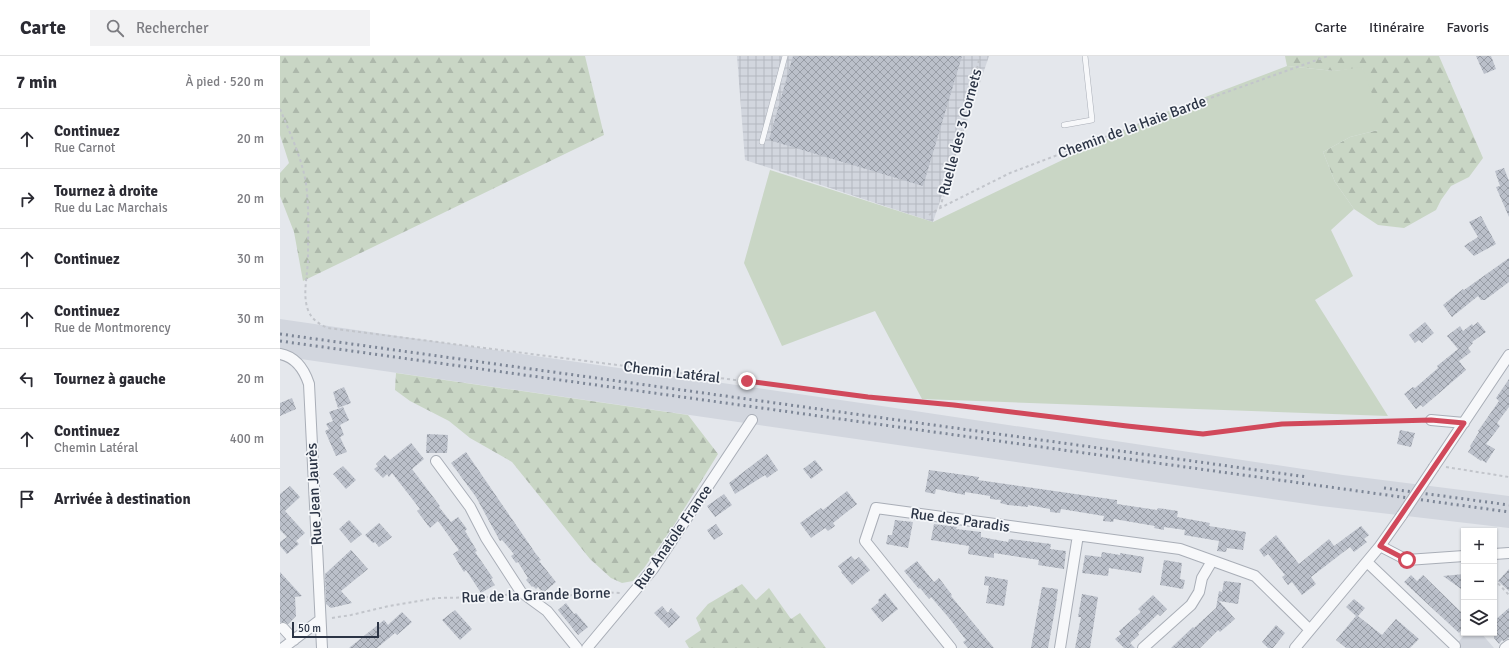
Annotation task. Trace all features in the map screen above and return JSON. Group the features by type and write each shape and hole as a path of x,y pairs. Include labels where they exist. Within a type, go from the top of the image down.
{"street":[{"name":"Rue Jean Jaurès","path":"280,354 287,355 296,361 305,371 309,384 322,648"},
{"path":"1295,648 1380,546 1509,355"},
{"name":"Rue Anatole France","path":"587,648 653,569 752,420"},
{"path":"1431,420 1464,423"},
{"path":"436,462 470,507 486,538 521,592 547,611 577,648"},
{"name":"Rue des Paradis","path":"951,648 865,541 876,508 1180,549 1255,576 1310,630"},
{"path":"1060,648 1078,535"},
{"path":"1380,546 1407,560 1461,556"},
{"path":"1497,554 1509,553"},
{"path":"1143,648 1191,605 1199,592 1202,578 1212,561"},
{"path":"1367,562 1455,646"},
{"path":"283,648 320,620"},
{"path":"283,628 294,640"},
{"path":"1506,648 1509,645"}],"lane":[{"path":"762,142 785,56"},
{"path":"1064,125 1092,120 1085,56"}],"path":[{"name":"Ruelle des 3 Cornets","path":"940,208 964,123 980,56"},
{"name":"Chemin de la Haie Barde","path":"929,215 1010,173 1171,112 1328,56"},
{"name":"Chemin Latéral","path":"280,109 301,160 307,193 308,258 306,299 308,310 319,325 328,328 868,397 954,405 1203,434 1282,424 1431,420"},
{"path":"1435,466 1509,477"},
{"path":"1497,582 1509,595"},
{"name":"Rue de la Grande Borne","path":"320,620 352,616 389,606 436,598 494,597 521,592"},
{"name":"Rue de la Grande Borne","path":"542,595 557,597 596,592 634,593"}],"shaded area":[{"path":"737,56 989,56 933,222 745,160"},
{"path":"280,319 875,405 1343,475 1509,496 1509,528 1321,506 280,356"},
{"path":"1463,636 1484,636 1494,648 1453,648"}],"green space":[{"path":"280,56 585,56 604,135 303,281 294,232 280,196 280,173 289,163 280,135"},
{"path":"1285,56 1439,56 1483,158 1469,177 1451,186 1436,210 1404,228 1378,225 1354,209 1335,182 1323,152 1350,137 1378,130 1362,68 1334,71 1287,66"},
{"path":"1287,66 1334,71 1362,67 1378,110 1378,130 1350,137 1323,152 1335,182 1354,209 1331,230 1353,276 1315,300 1388,416 922,399 875,311 782,346 744,263 770,170 933,222 1150,118"},
{"path":"396,373 688,415 718,454 674,525 644,568 633,581 622,583 611,578 590,559 512,462 470,438 449,421 410,401 395,390"},
{"path":"742,584 756,600 769,588 791,619 800,613 826,648 689,648 685,641 701,630 696,618 708,604"}],"building":[{"path":"793,56 962,56 923,186 769,140"},
{"path":"1476,56 1491,56 1496,69 1484,74"},
{"path":"1504,168 1509,181 1509,217 1496,187 1500,186 1495,171"},
{"path":"1481,216 1496,244 1474,256 1464,246 1478,237 1469,222"},
{"path":"1509,258 1509,282 1485,300 1481,300 1478,296 1452,317 1443,305 1463,289 1464,290"},
{"path":"1425,322 1434,333 1422,343 1419,340 1415,343 1409,335"},
{"path":"1478,322 1486,332 1472,342 1473,343 1468,348 1471,352 1459,361 1466,370 1423,407 1421,405 1416,409 1404,394 1413,387 1415,388 1438,368 1437,366 1458,349 1447,336 1460,326 1463,331 1472,324 1473,326"},
{"path":"1509,379 1509,407 1497,423 1500,426 1486,444 1495,449 1486,463 1468,452 1479,432 1478,431 1499,401 1496,398"},
{"path":"344,387 351,403 338,408 333,392"},
{"path":"292,398 296,409 280,416 280,403"},
{"path":"343,407 349,420 340,425 344,435 340,437 347,452 336,456 325,431 329,429 326,424 333,421 329,412"},
{"path":"1400,430 1415,433 1411,447 1397,444"},
{"path":"427,434 448,435 447,453 426,453"},
{"path":"411,443 424,459 412,469 451,522 458,517 467,529 465,531 477,551 475,552 493,578 491,579 495,585 481,593 466,570 464,572 453,554 459,550 438,521 430,528 417,511 420,509 392,473 389,477 387,474 383,478 374,469 378,466 376,464 385,455 390,460"},
{"path":"466,452 541,560 539,561 556,582 543,593 538,587 536,589 533,586 532,587 526,580 528,578 518,562 516,563 511,556 514,554 502,540 500,541 476,497 451,463"},
{"path":"767,454 778,470 767,478 765,475 735,494 729,483"},
{"path":"815,460 823,470 811,479 803,469"},
{"path":"343,466 356,480 346,489 333,474"},
{"path":"929,470 979,477 978,480 1117,500 1117,504 1157,510 1158,508 1178,511 1177,517 1210,523 1209,526 1246,532 1243,550 1227,548 1226,552 1217,551 1219,541 1184,535 1185,530 1164,527 1164,530 1154,528 1155,526 1114,519 1113,522 1103,521 1104,516 1061,509 1060,513 1050,512 1050,509 1028,505 1028,507 1008,505 1000,503 1001,500 990,499 990,496 965,492 965,495 936,489 935,494 925,492"},
{"path":"290,486 300,497 285,511 305,533 296,541 299,544 287,554 280,546 280,542 287,537 280,530 280,494"},
{"path":"847,491 857,504 833,523 835,526 828,531 825,528 811,538 800,523 821,508 823,510"},
{"path":"724,494 732,505 715,517 707,506"},
{"path":"349,520 362,534 351,543 339,529"},
{"path":"895,520 913,522 908,548 886,544 888,535 892,535"},
{"path":"379,523 392,537 379,547 365,535"},
{"path":"716,524 723,534 714,540 707,530"},
{"path":"934,524 957,527 956,529 981,532 981,537 1008,542 1009,539 1051,544 1050,549 1066,551 1064,569 1038,565 1039,560 994,553 994,558 968,554 969,546 931,540"},
{"path":"1361,526 1369,535 1364,539 1367,542 1354,552 1350,547 1311,577 1316,584 1302,595 1292,582 1288,585 1282,577 1285,575 1268,554 1264,557 1259,550 1276,535 1299,564 1329,539 1334,546"},
{"path":"351,550 368,569 341,591 352,603 331,608 326,604 325,574"},
{"path":"1102,552 1144,557 1141,573 1109,568 1108,576 1082,573 1085,555 1101,557"},
{"path":"851,556 855,560 859,557 870,570 852,585 838,566"},
{"path":"1164,560 1182,563 1180,579 1185,580 1183,589 1160,585"},
{"path":"917,561 934,582 939,578 952,595 951,596 994,648 968,648 963,642 966,640 949,618 931,597 929,599 920,588 919,589 904,571"},
{"path":"1509,569 1509,591 1498,581"},
{"path":"280,572 302,596 295,597 296,616 288,624 285,622 280,622"},
{"path":"1461,574 1461,589 1443,576"},
{"path":"1411,575 1417,581 1423,575 1461,612 1461,631 1459,633 1404,582"},
{"path":"985,576 1008,580 1004,606 986,603 989,586 984,585"},
{"path":"1224,581 1241,583 1238,604 1219,601 1235,619 1220,632 1218,630 1200,648 1171,648 1216,608 1219,591 1222,592"},
{"path":"1042,587 1058,589 1056,604 1048,648 1031,648"},
{"path":"885,593 898,609 882,622 871,609 879,602 878,600"},
{"path":"1082,594 1098,597 1090,648 1075,648 1081,617 1078,617"},
{"path":"1153,595 1167,609 1160,616 1158,614 1138,633 1139,635 1130,643 1135,648 1124,648 1115,639 1121,634 1119,631 1141,612 1138,609"},
{"path":"1354,599 1365,608 1358,616 1382,635 1396,619 1419,639 1410,648 1346,648 1336,640 1356,616 1346,607"},
{"path":"566,603 574,614 576,613 588,627 578,635 558,610"},
{"path":"662,606 668,613 671,608 680,617 669,628 654,613"},
{"path":"1509,608 1509,638 1503,641 1502,640 1499,644 1494,638 1494,636 1497,636 1497,618"},
{"path":"455,610 472,629 460,640 442,620"},
{"path":"402,612 412,622 397,635 395,633 377,648 349,648 384,620 388,625"},
{"path":"1276,625 1285,633 1273,648 1268,648 1262,642"}],"railway":[{"path":"280,334 1307,477"},
{"path":"280,341 1509,512"},
{"path":"1384,488 1509,505"}],"route":[{"path":"747,381 868,397 954,405 1203,434 1282,424 1431,420 1464,423 1380,546 1407,560"}]}
